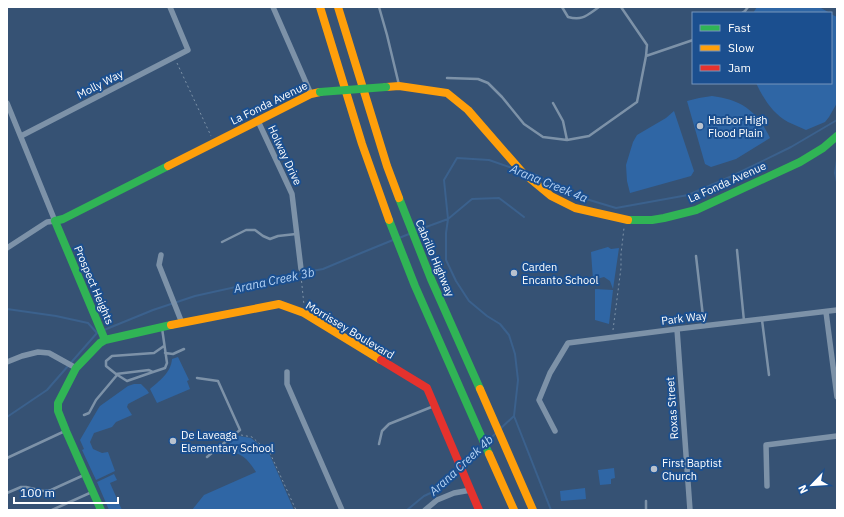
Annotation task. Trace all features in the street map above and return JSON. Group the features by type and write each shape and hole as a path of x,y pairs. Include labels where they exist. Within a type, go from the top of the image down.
{"main road":[{"path":"320,7 365,151 395,237 514,510"},
{"name":"Cabrillo Highway","path":"338,7 387,166 408,223 430,279 533,510"},
{"name":"La Fonda Avenue","path":"55,221 63,220 258,120 311,94 320,92 399,86 448,93 468,110 522,172 551,196 575,208 625,220 652,220 696,210 800,162 823,148 837,136"},
{"name":"Prospect Heights","path":"55,221 105,340 100,343 76,368 58,403 58,411 66,431 101,510"},
{"name":"Morrissey Boulevard","path":"105,340 162,327 280,304 304,313 427,388 479,510"}],"street":[{"name":"Molly Way","path":"20,136 188,50 170,7"},
{"path":"273,7 311,94"},
{"name":"Prospect Heights","path":"7,103 9,115 20,136 55,221"},
{"name":"Holway Drive","path":"258,120 292,194 301,269"},
{"name":"La Fonda Avenue","path":"7,248 47,222 55,221"},
{"path":"161,255 159,264 182,323"},
{"name":"Park Way","path":"555,431 539,400 550,373 568,343 837,310"},
{"path":"826,312 837,397"},
{"name":"Roxas Street","path":"676,329 690,510"},
{"path":"7,362 38,352 49,353 76,368"},
{"path":"287,372 286,384 342,510"},
{"path":"768,486 766,445 837,436"},
{"path":"425,510 437,500 454,493 470,490"}],"lane":[{"path":"379,7 399,86"},
{"path":"562,7 568,17 575,19 584,17 599,7"},
{"path":"447,78 478,79 488,83 502,97 524,124 543,137 567,140 589,136 637,102 647,45 621,7"},
{"path":"646,56 692,40"},
{"path":"552,103 563,121 567,140"},
{"path":"222,242 246,230 255,230 263,236 270,238 297,234"},
{"path":"737,250 744,321"},
{"path":"696,256 704,326"},
{"path":"762,319 769,375"},
{"path":"162,327 167,363 164,368 126,381 106,366 106,361 112,356 154,353 164,346"},
{"path":"166,353 173,354 184,349"},
{"path":"84,415 89,413 96,400 117,374 149,370 153,372"},
{"path":"197,378 218,381 240,430 206,456"},
{"path":"379,444 382,431 389,424 434,406"},
{"path":"7,458 66,431"},
{"path":"7,494 21,487 43,491 51,490 85,474"},
{"path":"52,510 92,491"},
{"path":"646,501 646,510"}],"path":[{"path":"174,57 214,142"},
{"path":"612,337 625,220"},
{"path":"301,269 304,313"},
{"path":"235,434 252,437 270,453 296,510"}],"shaded area":[{"path":"757,7 819,7 828,12 754,12"},
{"path":"832,14 837,17 837,103 825,122 806,130 788,122 773,110 757,84 832,84"},
{"path":"712,96 732,100 747,108 760,121 770,138 736,159 711,167 705,164 687,101"},
{"path":"674,111 694,171 691,176 630,193 627,181 626,165 633,142 637,135 666,118"},
{"path":"608,247 611,249 619,248 613,289 610,281 604,277 593,280 591,252"},
{"path":"595,289 613,290 609,324 595,320"},
{"path":"178,357 189,380 187,381 190,389 157,403 150,389 167,373 172,359"},
{"path":"141,384 149,393 128,404 127,407 132,415 116,422 112,427 94,433 90,442 93,449 102,453 108,452 115,471 96,480 82,450 84,449 80,440 100,406 128,386"},
{"path":"239,436 251,438 269,453 294,510 192,510 204,495 256,472 248,461 239,454 229,452 216,454"},
{"path":"614,468 615,478 611,479 611,484 600,485 598,470"},
{"path":"114,474 117,480 110,483 122,510 109,510 97,482"},
{"path":"585,488 586,499 561,501 560,491"}],"waterway":[{"name":"Arana Creek 4a","path":"529,174 537,175 566,193 616,208 688,195 732,176 791,147 837,120"},
{"name":"Arana Creek 4a","path":"514,416 518,380 515,354 509,335 500,324 487,316 469,301 456,281 446,260 446,233 448,219 444,180 457,158 489,160 515,169"},
{"path":"837,160 835,173 837,182"},
{"path":"415,231 448,219 472,199 499,198 524,217"},
{"name":"Arana Creek 3b","path":"399,238 409,234"},
{"name":"Arana Creek 3b","path":"104,330 153,310 195,296 323,269 393,240"},
{"path":"7,309 56,316 88,323 97,333"},
{"path":"7,417 47,390 97,333 100,332"},
{"path":"514,416 551,510"},
{"name":"Arana Creek 4b","path":"500,429 514,416"},
{"name":"Arana Creek 4b","path":"487,442 495,434"},
{"name":"Arana Creek 4b","path":"462,465 482,446"},
{"name":"Arana Creek 4b","path":"407,510 424,496 435,491 459,468"}],"traffic: fast":[{"path":"320,92 386,87"},
{"path":"628,220 652,220 696,210 800,162 823,148 837,136"},
{"path":"105,340 55,221 63,219 168,166"},
{"path":"399,198 431,279 480,389"},
{"path":"389,220 415,286 489,454"},
{"path":"101,510 66,431 58,411 58,403 76,368 100,343 105,340 171,325"}],"traffic: slow":[{"path":"320,7 362,144 389,220"},
{"path":"338,7 387,166 399,198"},
{"path":"386,87 399,86 447,93 468,110 522,172 551,196 575,208 628,220"},
{"path":"168,166 311,94 320,92"},
{"path":"171,325 279,304 304,313 381,360"},
{"path":"480,389 533,510"},
{"path":"489,454 514,510"}],"traffic: jam":[{"path":"381,360 427,388 479,510"}],"place":[{"name":"Harbor High Flood Plain","path":"700,126"},
{"name":"Carden Encanto School","path":"514,273"},
{"name":"De Laveaga Elementary School","path":"173,441"},
{"name":"First Baptist Church","path":"654,469"}]}
